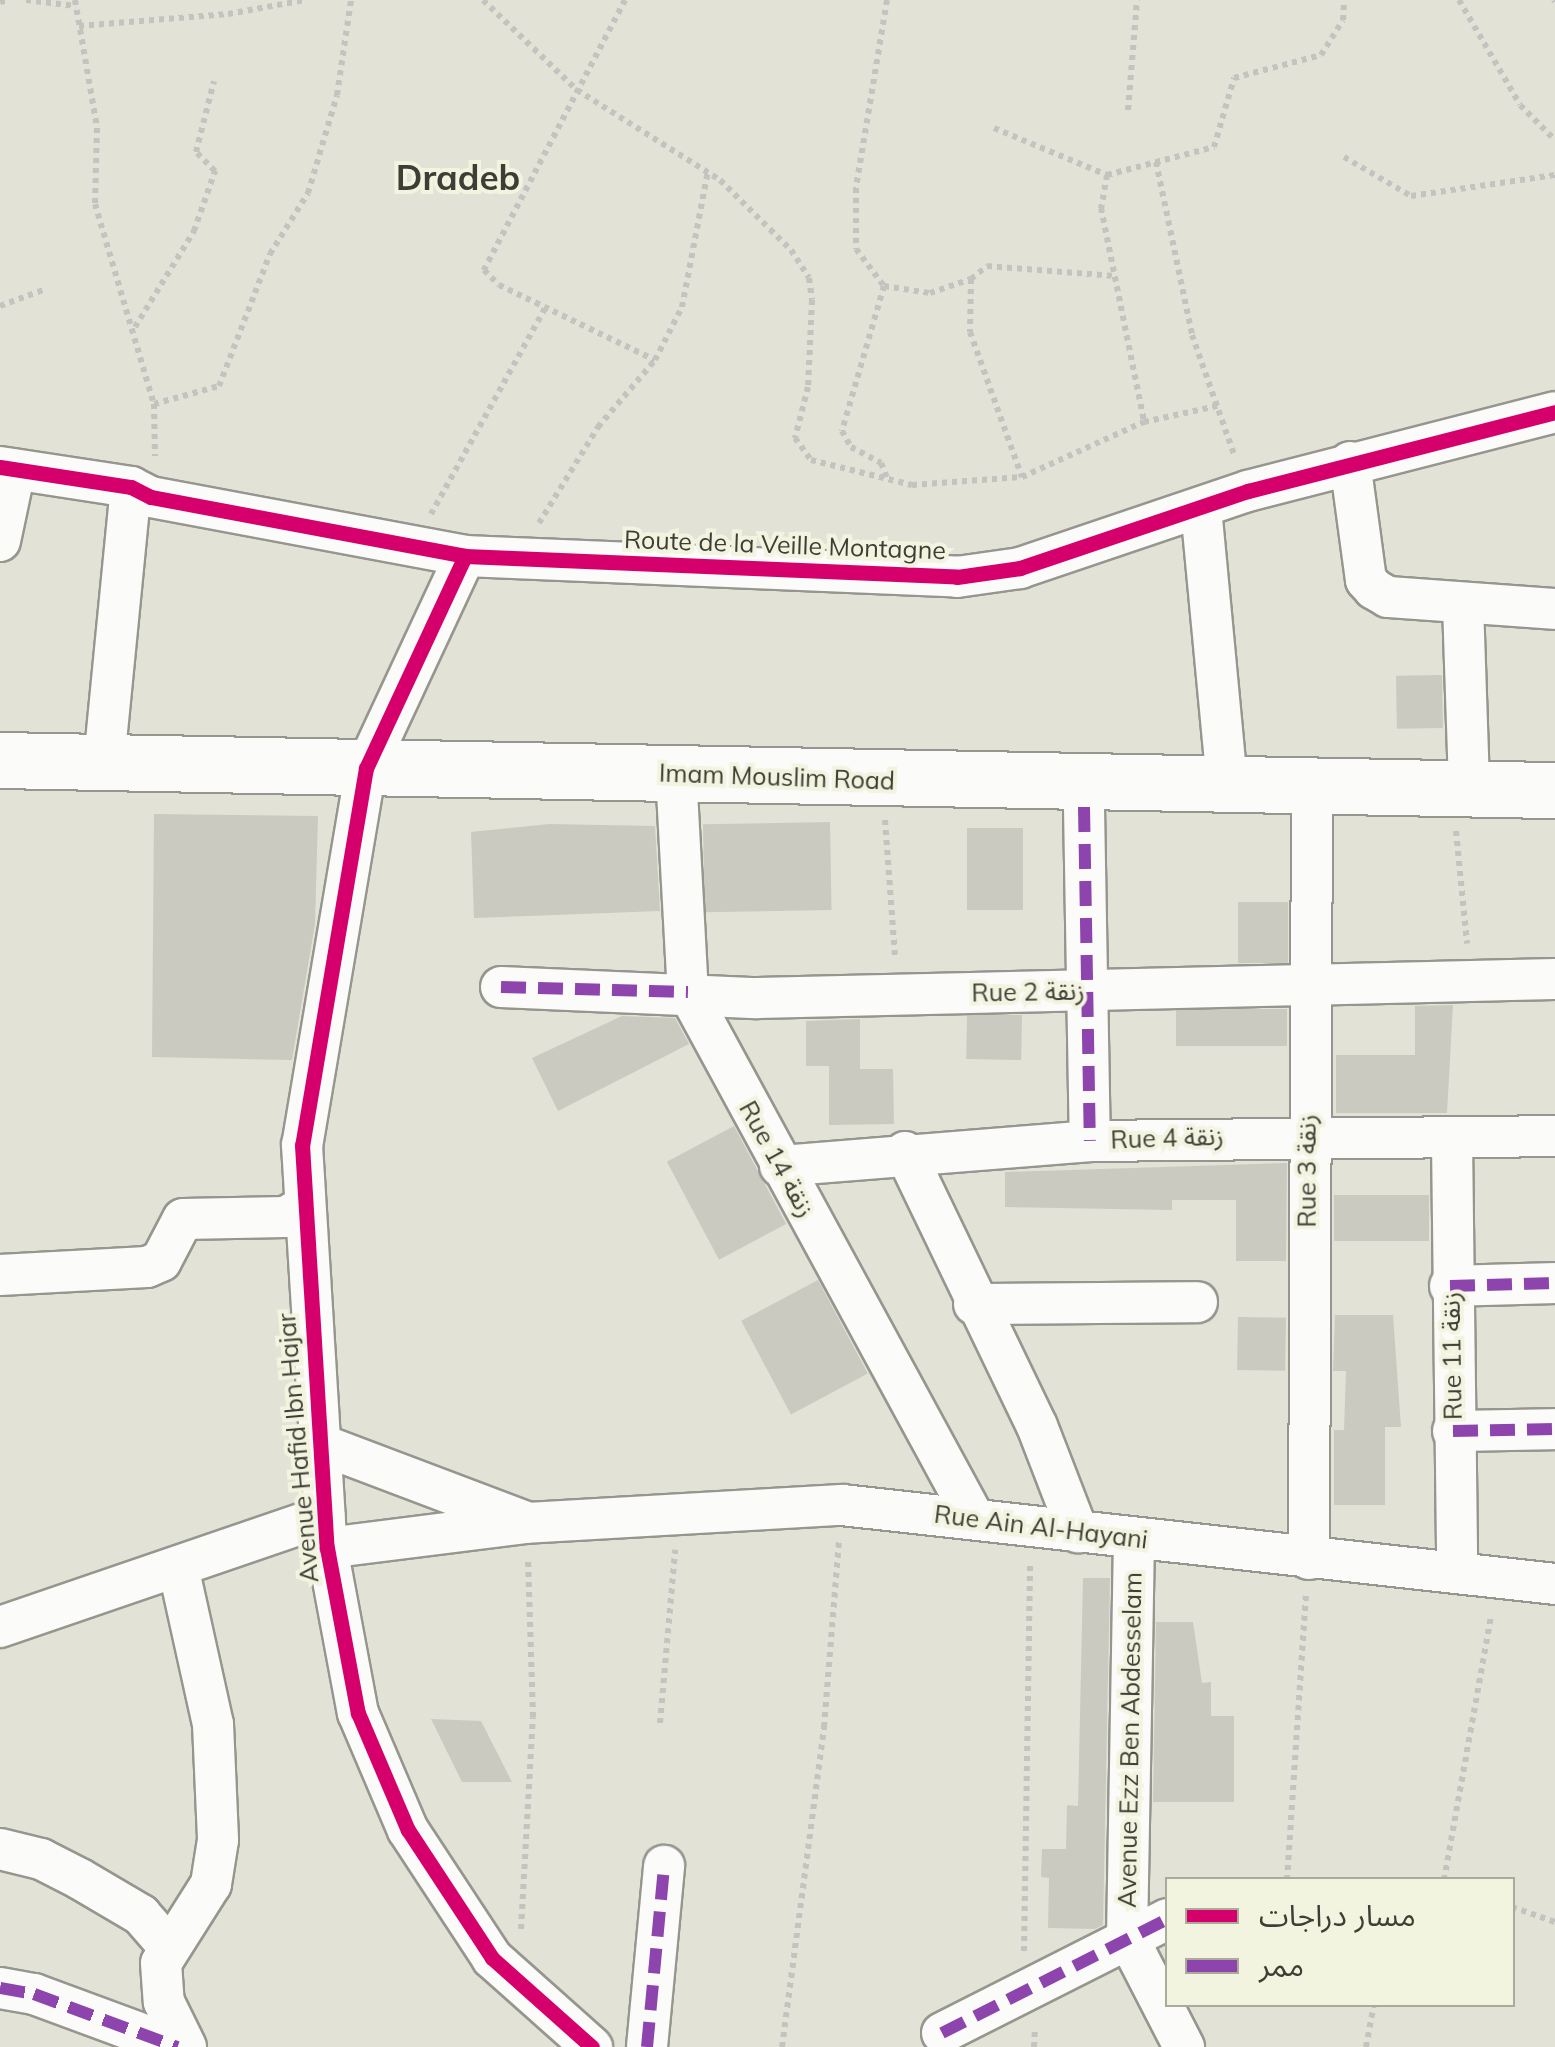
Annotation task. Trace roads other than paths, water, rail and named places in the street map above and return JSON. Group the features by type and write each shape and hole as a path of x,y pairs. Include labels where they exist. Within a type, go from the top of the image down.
{"main road":[{"name":"Imam Mouslim Road","path":"0,760 1312,783 1462,802 1555,790"}],"street":[{"name":"Route de la Veille Montagne","path":"7,468 465,556 957,577 1020,568 1248,491 1555,412"},
{"path":"1350,462 1366,580 1388,597 1555,609"},
{"path":"0,541 7,468"},
{"path":"104,762 141,492"},
{"path":"1201,508 1227,783"},
{"name":"Avenue Hafid Ibn Hajar","path":"465,556 366,768 302,1145 301,1208 324,1446 326,1532 358,1712 374,1756 443,1889 516,1985 592,2047"},
{"path":"1462,802 1463,604"},
{"name":"Rue 14 زنقة","path":"676,773 688,992 974,1518"},
{"name":"Rue 3 زنقة","path":"1309,1559 1306,1134 1312,783"},
{"path":"1084,807 1090,1141"},
{"name":"Rue 2 زنقة","path":"501,987 688,992 757,998 1555,979"},
{"name":"Rue 4 زنقة","path":"780,1166 905,1152 1090,1141 1306,1134 1452,1140 1555,1136"},
{"name":"Rue 11 زنقة","path":"1452,1140 1450,1286 1457,1573"},
{"path":"905,1152 974,1304 1036,1426 1078,1532"},
{"path":"0,1275 147,1267 160,1260 183,1218 286,1217 301,1208"},
{"path":"1450,1286 1555,1283"},
{"path":"974,1304 1197,1302"},
{"path":"1453,1431 1555,1428"},
{"name":"Rue Ain Al-Hayani","path":"324,1446 526,1523"},
{"name":"Rue Ain Al-Hayani","path":"0,1627 180,1571 326,1532 842,1505 1555,1584"},
{"name":"Avenue Ezz Ben Abdesselam","path":"1134,1538 1127,1936 1184,2047"},
{"path":"180,1571 213,1724 218,1864 211,1884 167,1945 161,1990 186,2047"},
{"path":"0,1848 80,1879 141,1915 167,1945"},
{"path":"647,2047 664,1866"},
{"path":"942,2033 1024,1988 1165,1920"},
{"path":"0,1988 34,1994 177,2047"}],"district":[{"name":"Dradeb","path":"458,177"}]}
